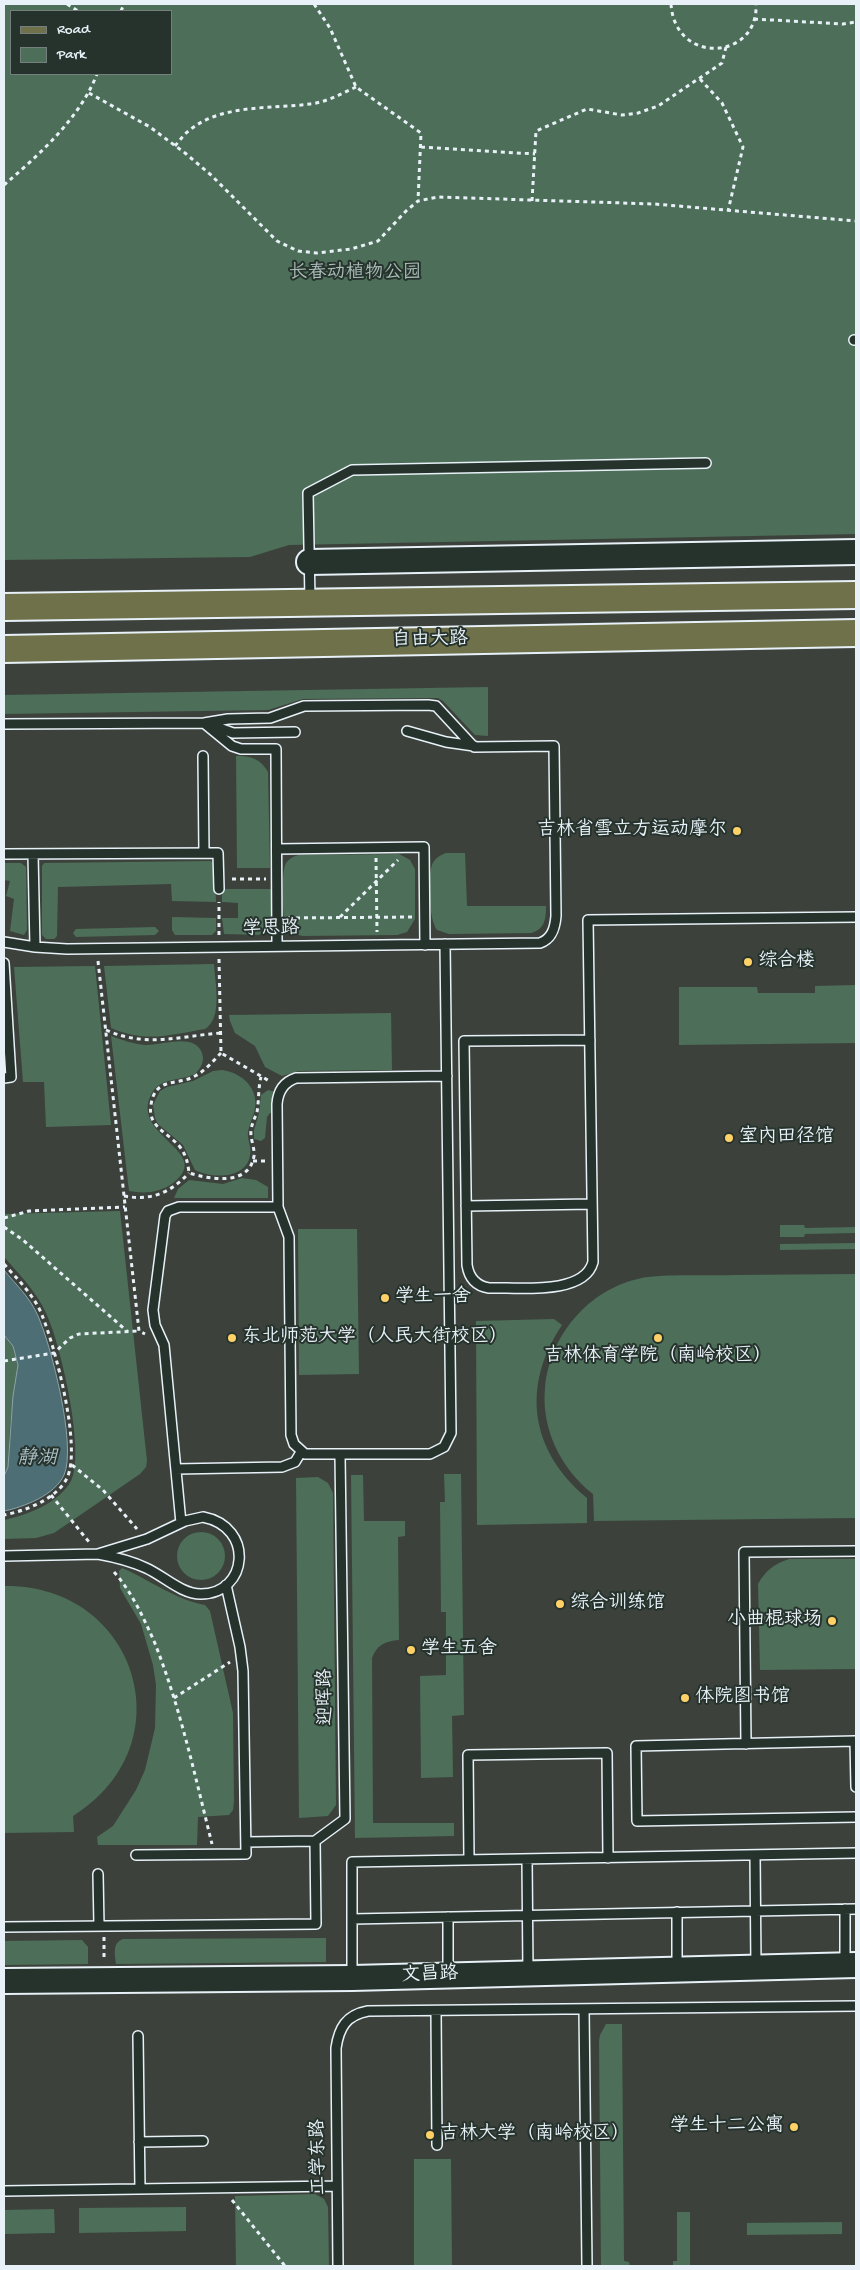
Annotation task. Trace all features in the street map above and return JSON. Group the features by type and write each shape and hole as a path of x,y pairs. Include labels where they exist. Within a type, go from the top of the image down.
{"main road":[{"path":"4,607 856,595"},
{"name":"自由大路","path":"4,649 856,633"}],"street":[{"path":"309,562 856,552"},
{"name":"文昌路","path":"4,1981 352,1978 851,1965"}],"lane":[{"path":"310,602 308,493 352,470 706,463"},
{"path":"4,724 204,723 228,719 270,718 304,706 428,705 436,706 474,746"},
{"path":"204,723 233,733 295,732"},
{"path":"204,723 232,746 241,749 276,749 278,946"},
{"path":"407,731 446,742 474,746"},
{"name":"学思路","path":"4,942 35,947 97,948 540,943 549,938 555,926 554,746 474,746"},
{"path":"203,756 204,853"},
{"path":"277,849 424,848 425,945"},
{"path":"4,854 218,853 219,884"},
{"path":"33,854 35,947"},
{"path":"590,1040 464,1041 467,1265 474,1281 489,1288 559,1287 574,1282 592,1267 592,1204 590,1040 588,920 856,917"},
{"path":"445,944 447,1076 451,1432 449,1440 444,1447 430,1454 310,1455 300,1452 294,1444 291,1435 289,1237 278,1207 277,1104 280,1091 289,1080 304,1077 447,1076"},
{"path":"4,963 11,1077 4,1078"},
{"path":"466,1206 592,1204"},
{"path":"181,1523 164,1345 155,1325 153,1310 163,1226 168,1211 179,1207 278,1207"},
{"path":"176,1469 282,1467 295,1462 300,1452"},
{"name":"迎晖路","path":"315,1841 345,1819 340,1455"},
{"path":"4,1556 98,1554 115,1556 140,1565 190,1592 209,1594 226,1586 232,1579 239,1562 238,1544 234,1535 228,1528 212,1519 194,1518 146,1539 98,1554"},
{"path":"746,1744 744,1552 856,1551"},
{"path":"136,1855 246,1854 244,1671 226,1586"},
{"path":"856,1787 855,1741 636,1746 637,1821 856,1817"},
{"path":"469,1860 468,1755 607,1752 608,1858"},
{"path":"4,1927 316,1924 315,1841 246,1842"},
{"path":"352,1978 352,1862 856,1853"},
{"path":"755,1855 756,1968"},
{"path":"527,1859 528,1974"},
{"path":"98,1874 101,1926"},
{"path":"845,1909 851,1965"},
{"path":"352,1919 856,1909"},
{"path":"677,1912 677,1970"},
{"path":"448,1917 448,1976"},
{"name":"工学东路","path":"338,2266 336,2048 342,2025 353,2015 360,2012 856,2006"},
{"path":"584,2009 587,2266"},
{"path":"436,2011 437,2145"},
{"path":"138,2036 140,2189"},
{"path":"139,2142 203,2141"},
{"path":"4,2191 337,2186"}],"path":[{"path":"314,4 330,28 356,87 421,133 418,201"},
{"path":"671,4 675,24 687,40 706,48 726,47 743,36 754,19 756,4"},
{"path":"754,19 843,24 856,22"},
{"path":"532,201 536,131 587,109 622,115 638,113 658,106 722,63 726,47"},
{"path":"4,185 32,160 65,124 90,93 97,75"},
{"path":"700,79 722,103 743,147 728,211"},
{"path":"175,146 190,129 206,120 239,110 326,101 356,87"},
{"path":"90,93 150,128 175,146 211,175 278,241 298,252 317,253 351,249 378,241 418,201 438,197 654,204 856,222"},
{"path":"421,147 535,154"},
{"path":"376,848 378,945"},
{"path":"339,918 411,848"},
{"path":"219,884 277,878"},
{"path":"189,1173 188,1163 181,1148 161,1131 152,1120 151,1106 153,1097 165,1084 188,1080 199,1074 221,1053 219,903"},
{"path":"277,918 424,917"},
{"path":"97,948 139,1331"},
{"path":"106,1030 119,1036 146,1041 221,1033"},
{"path":"221,1053 261,1077 284,1085"},
{"path":"189,1173 207,1179 223,1179 239,1175 250,1167 254,1154 251,1127 257,1111 261,1077"},
{"path":"124,1196 134,1198 154,1197 173,1188 189,1173"},
{"path":"4,1218 29,1211 125,1207"},
{"path":"4,1228 23,1240 128,1332"},
{"path":"4,1264 30,1292 42,1314 67,1406 72,1465 67,1478 52,1495 15,1513 4,1515"},
{"path":"4,1361 54,1354 70,1338 80,1334 139,1331 164,1345"},
{"path":"72,1465 103,1490 146,1539"},
{"path":"52,1495 98,1554 122,1580 143,1616 166,1671 215,1854"},
{"path":"174,1698 241,1654"},
{"path":"101,1926 105,1980"},
{"path":"222,2188 285,2266"}],"green space":[{"name":"长春动植物公园","path":"4,4 856,4 856,534 289,545 250,557 4,560"},
{"path":"488,687 488,736 475,735 438,698 303,699 268,710 4,714 4,695"},
{"path":"236,756 258,761 268,772 270,868 237,868"},
{"path":"446,853 465,853 467,906 546,906 545,919 542,926 531,933 449,934 437,930 432,917 429,889 430,871 434,861"},
{"path":"399,854 410,860 415,869 415,919 407,932 397,935 303,936 293,933 286,926 283,905 283,875 286,863 292,858 299,855"},
{"path":"211,861 215,865 216,902 172,901 171,884 58,887 57,936 54,939 46,939 42,935 42,866 44,863"},
{"path":"4,863 21,863 26,867 27,930 24,935 10,931 14,899 6,896 10,881 4,880"},
{"path":"222,889 271,889 271,923 268,931 258,935 224,934 222,918 238,918 238,903 222,902"},
{"path":"172,917 216,918 216,931 212,935 175,935 172,930"},
{"path":"155,927 159,931 155,935 76,937 73,933 76,929"},
{"path":"214,964 216,1009 211,1024 205,1029 169,1035 147,1036 124,1033 111,1028 104,966"},
{"path":"95,966 111,1125 46,1127 44,1082 23,1082 14,967"},
{"path":"856,985 856,1043 679,1045 679,987 757,987 758,993 815,993 815,986"},
{"path":"391,1013 392,1070 299,1071 282,1076 265,1067 255,1046 235,1033 229,1015"},
{"path":"111,1036 145,1045 177,1042 192,1043 202,1053 202,1064 195,1074 158,1086 150,1097 148,1111 152,1123 179,1153 184,1162 183,1172 173,1183 157,1191 129,1191"},
{"path":"222,1070 237,1075 249,1084 255,1097 255,1105 248,1132 250,1152 247,1163 243,1169 236,1173 219,1176 195,1170 183,1145 158,1124 153,1105 160,1091 167,1087 193,1081 213,1071"},
{"path":"268,1090 275,1092 274,1112 270,1113 267,1117 265,1138 261,1141 254,1139 254,1130 259,1113 261,1095"},
{"path":"242,1178 256,1180 268,1187 268,1198 174,1198 178,1189 189,1180 223,1184"},
{"path":"120,1211 147,1461 146,1467 140,1474 54,1533 36,1538 4,1539 4,1520 42,1507 66,1489 71,1481 75,1467 75,1447 69,1396 58,1346 45,1311 36,1296 4,1257 4,1214"},
{"path":"780,1225 804,1225 805,1228 856,1227 856,1233 805,1234 804,1237 780,1237"},
{"path":"298,1229 357,1229 359,1374 299,1375"},
{"path":"856,1243 856,1249 780,1250 780,1244"},
{"path":"856,1274 856,1518 594,1521 593,1494 571,1473 556,1447 546,1418 545,1388 549,1368 555,1349 577,1315 592,1301 609,1290 628,1282 648,1277 680,1275"},
{"path":"554,1319 562,1325 549,1348 541,1371 537,1394 538,1417 543,1439 553,1460 568,1480 587,1498 587,1523 477,1525 476,1321"},
{"path":"4,1335 13,1346 18,1365 10,1427 8,1467 4,1476"},
{"path":"444,1474 461,1474 464,1715 452,1716 453,1777 421,1778 420,1676 446,1675 446,1612 441,1612 440,1502 445,1502"},
{"path":"351,1475 363,1475 364,1521 405,1521 405,1536 398,1537 399,1640 382,1644 372,1658 373,1823 454,1823 454,1836 355,1838"},
{"path":"318,1477 328,1483 333,1493 336,1805 328,1816 299,1818 296,1478"},
{"path":"201,1532 210,1534 218,1539 223,1547 225,1556 223,1565 218,1573 210,1578 201,1580 192,1578 184,1573 179,1565 177,1556 179,1547 184,1539 192,1534"},
{"path":"789,1559 856,1559 856,1669 760,1670 758,1584 771,1568"},
{"path":"122,1568 172,1594 205,1605 210,1611 233,1713 234,1801 233,1810 229,1815 198,1817 197,1845 98,1845 97,1837 113,1826 136,1790 145,1770 155,1728 156,1685 153,1665 141,1624 120,1588 119,1571"},
{"path":"4,1586 50,1592 87,1611 115,1639 132,1674 137,1711 129,1750 109,1786 73,1816 74,1832 4,1833"},
{"path":"326,1938 326,1962 116,1964 115,1956 117,1943 123,1939"},
{"path":"82,1940 88,1947 88,1964 4,1965 4,1941"},
{"path":"606,2024 622,2024 624,2261 629,2262 630,2266 601,2266 599,2041"},
{"path":"414,2159 451,2159 452,2266 414,2266"},
{"path":"315,2194 324,2199 328,2207 329,2266 236,2266 235,2196"},
{"path":"186,2207 186,2231 79,2233 79,2208"},
{"path":"54,2209 55,2233 4,2234 4,2210"},
{"path":"677,2212 690,2212 690,2266 673,2266 673,2261 677,2261"},
{"path":"842,2222 842,2234 747,2235 747,2223"}],"water":[{"name":"静湖","path":"4,1270 31,1303 43,1330 61,1396 65,1420 67,1461 64,1475 54,1488 38,1499 4,1511 4,1476 8,1467 13,1396 18,1365 13,1346 4,1335"}],"place":[{"name":"吉林省雪立方运动摩尔","path":"737,831"},
{"name":"综合楼","path":"748,962"},
{"name":"室内田径馆","path":"729,1138"},
{"name":"学生一舍","path":"385,1298"},
{"name":"东北师范大学（人民大街校区）","path":"232,1338"},
{"name":"吉林体育学院（南岭校区）","path":"658,1338"},
{"name":"综合训练馆","path":"560,1604"},
{"name":"小曲棍球场","path":"832,1621"},
{"name":"学生五舍","path":"411,1650"},
{"name":"体院图书馆","path":"685,1698"},
{"name":"学生十二公寓","path":"794,2127"},
{"name":"吉林大学（南岭校区）","path":"430,2135"}]}
